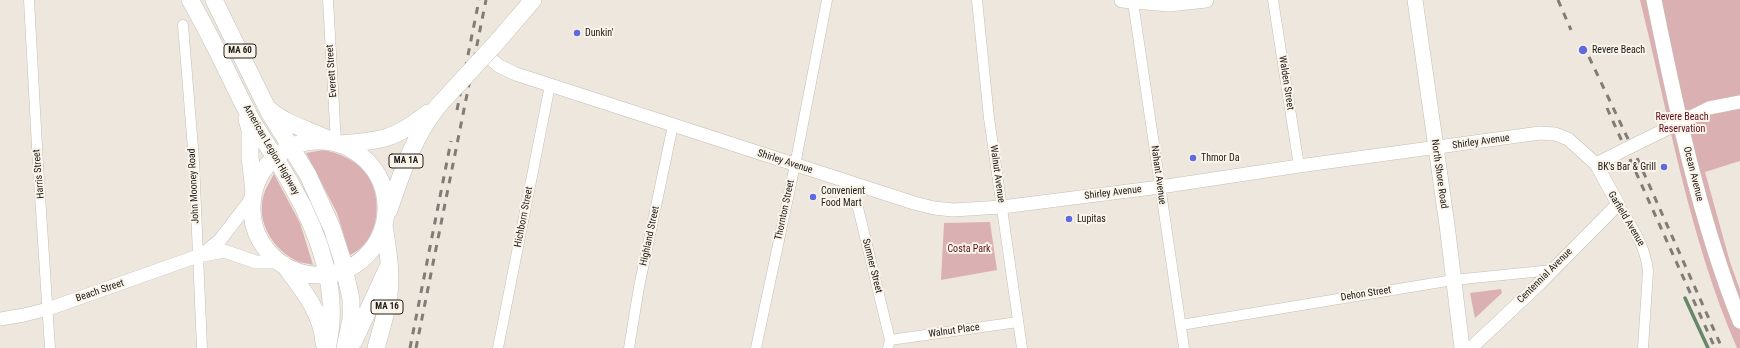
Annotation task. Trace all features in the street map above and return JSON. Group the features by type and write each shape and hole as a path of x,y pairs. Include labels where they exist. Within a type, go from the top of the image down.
{"highway":[{"name":"American Legion Highway","path":"190,0 215,44 258,131 292,185 308,216 326,274"},
{"name":"American Legion Highway","path":"214,0 264,102 308,175 325,209 335,236 344,270"},
{"name":"MA 1A","path":"326,348 322,328 316,312 281,263 270,253 259,237 253,218 254,196 262,174 275,158 291,148 312,141 336,143 374,142 389,137 409,127 438,106 489,58 497,42 533,0"},
{"path":"242,99 250,130 250,157 254,196"},
{"path":"264,102 282,119 306,128 358,153 377,173 385,194 385,223 370,252 356,264 344,270 326,274 303,272 281,263"},
{"name":"MA 1A","path":"390,264 385,223 405,162 421,131 438,106"},
{"path":"350,348 390,264"},
{"name":"MA 16","path":"376,348 388,300 390,286 390,264"},
{"name":"MA 60","path":"344,270 351,299 352,312 345,348"},
{"name":"MA 60","path":"326,274 332,310 331,331 326,348"}],"main road":[{"path":"1128,1 1173,4 1206,0"},
{"name":"North Shore Road","path":"1415,0 1462,348"},
{"name":"Ocean Avenue","path":"1654,0 1693,178 1711,240 1740,321"}],"street":[{"name":"Harris Street","path":"29,0 50,348"},
{"name":"Everett Street","path":"328,0 336,143"},
{"name":"Thornton Street","path":"756,348 795,165 826,0"},
{"name":"Walnut Avenue","path":"977,0 989,118 1022,348"},
{"name":"Walden Street","path":"1273,0 1299,166"},
{"name":"Nahant Avenue","path":"1128,1 1160,187 1184,348"},
{"name":"John Mooney Road","path":"183,25 194,161 202,348"},
{"name":"Shirley Avenue","path":"489,58 509,71 550,85 795,165 934,208 962,210 1002,207 1160,187 1299,166 1547,133 1562,136 1568,139 1596,164"},
{"name":"Hichborn Street","path":"498,348 550,85"},
{"path":"1596,164 1709,108 1740,102"},
{"name":"Highland Street","path":"629,348 639,287 673,125"},
{"name":"Garfield Avenue","path":"1596,164 1639,238 1647,259 1648,271 1643,348"},
{"name":"Sumner Street","path":"852,183 889,344"},
{"name":"Beach Street","path":"198,256 220,240 254,196"},
{"name":"Centennial Avenue","path":"1471,348 1618,204"},
{"name":"Beach Street","path":"0,319 48,309 198,256 224,251 256,262 281,263"},
{"name":"Dehon Street","path":"1181,325 1453,280 1552,270"},
{"name":"Walnut Place","path":"889,344 1018,322"}],"green space":[{"name":"Revere Beach Reservation","path":"1640,0 1740,0 1740,161 1705,172 1730,262 1740,290 1740,348 1737,348 1720,306 1693,220 1681,176"},
{"path":"323,150 341,155 358,165 367,175 376,196 376,219 373,230 360,249 350,255 337,213 306,153"},
{"path":"274,174 300,223 313,265 297,261 284,253 266,230 263,220 262,201 265,191"},
{"name":"Costa Park","path":"990,222 997,270 941,280 944,223"},
{"path":"1501,289 1502,293 1475,318 1470,293"}],"waterway":[{"path":"1685,298 1708,348"}],"railway":[{"path":"457,110 479,0"},
{"path":"416,348 486,0"},
{"path":"1558,0 1571,30"},
{"path":"1589,57 1638,160 1722,348"},
{"path":"1607,108 1715,348"},
{"path":"410,348 451,141"}],"place":[{"name":"Dunkin'","path":"577,33"},
{"name":"Revere Beach","path":"1583,50"},
{"name":"Thmor Da","path":"1193,158"},
{"name":"BK's Bar & Grill","path":"1664,167"},
{"name":"Convenient Food Mart","path":"813,197"},
{"name":"Lupitas","path":"1069,219"}]}
